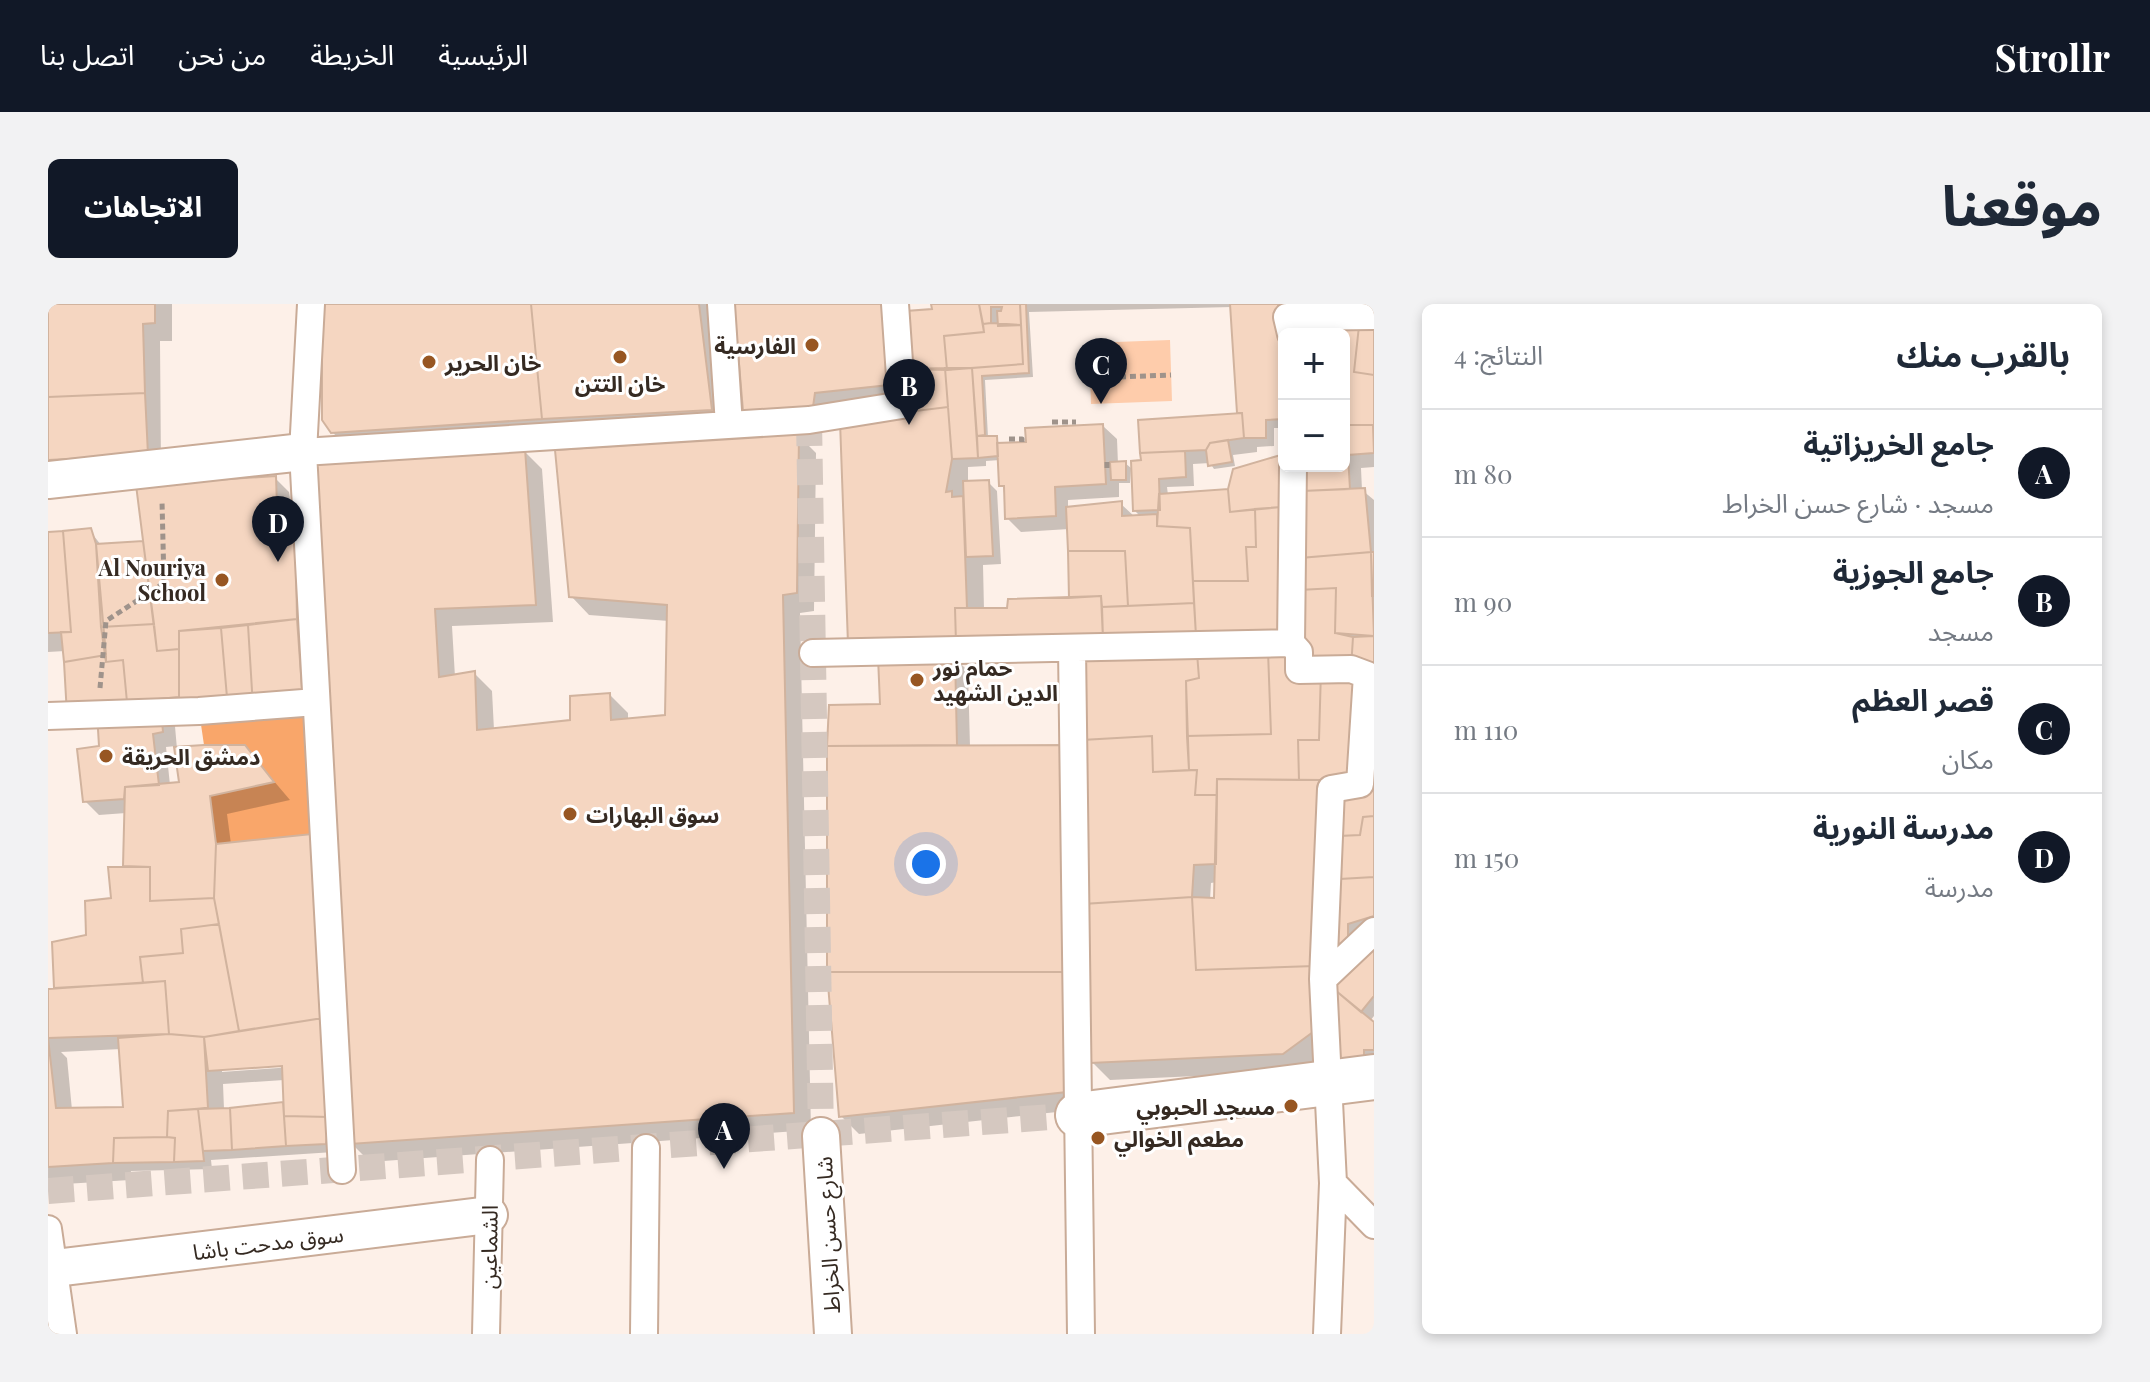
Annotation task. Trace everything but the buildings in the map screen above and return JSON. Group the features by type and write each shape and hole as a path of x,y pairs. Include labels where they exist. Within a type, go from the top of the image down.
{"street":[{"path":"311,304 303,452 342,1170"},
{"path":"721,304 729,425"},
{"path":"48,480 303,452 809,420 902,405 895,304"},
{"path":"1290,328 1287,317 1314,310 1374,316"},
{"path":"1293,472 1291,643 1299,652 1299,670 1351,669 1367,675 1360,784 1331,789 1323,979 1333,1183 1327,1334"},
{"path":"813,653 1291,643"},
{"path":"1072,648 1081,1334"},
{"path":"48,716 199,711 316,702"},
{"path":"1323,979 1374,931"},
{"path":"1078,1115 1374,1077"},
{"name":"شارع حسن الخراط","path":"821,1136 833,1334"},
{"path":"644,1334 646,1148"},
{"name":"الشماعين","path":"486,1334 490,1160"},
{"path":"1333,1183 1374,1225"},
{"name":"سوق مدحت باشا","path":"50,1269 489,1215"},
{"path":"48,1229 50,1269 63,1334"}],"path":[{"path":"1090,378 1171,375"},
{"path":"1052,422 1076,422"},
{"path":"1009,439 1022,439 1022,442"},
{"path":"97,713 106,621 164,583 162,468"}],"shaded area":[{"path":"1170,340 1172,401 1091,404 1089,343"},
{"path":"316,702 324,833 216,844 210,796 274,782 245,745 204,745 199,711"}],"tunnel":[{"path":"809,420 821,1136"},
{"path":"48,1191 1078,1115"}],"place":[{"name":"الفارسية","path":"812,345"},
{"name":"خان التتن","path":"620,357"},
{"name":"خان الحرير","path":"429,362"},
{"name":"قصر العظم","path":"1101,404"},
{"name":"جامع الجوزية","path":"909,425"},
{"name":"مدرسة النورية","path":"278,562"},
{"name":"Al Nouriya School","path":"222,580"},
{"name":"حمام نور الدين الشهيد","path":"917,680"},
{"name":"دمشق الحريقة","path":"106,756"},
{"name":"سوق البهارات","path":"570,814"},
{"name":"مسجد الحبوبي","path":"1291,1106"},
{"name":"مطعم الخوالي","path":"1098,1138"},
{"name":"جامع الخريزاتية","path":"724,1169"}]}
